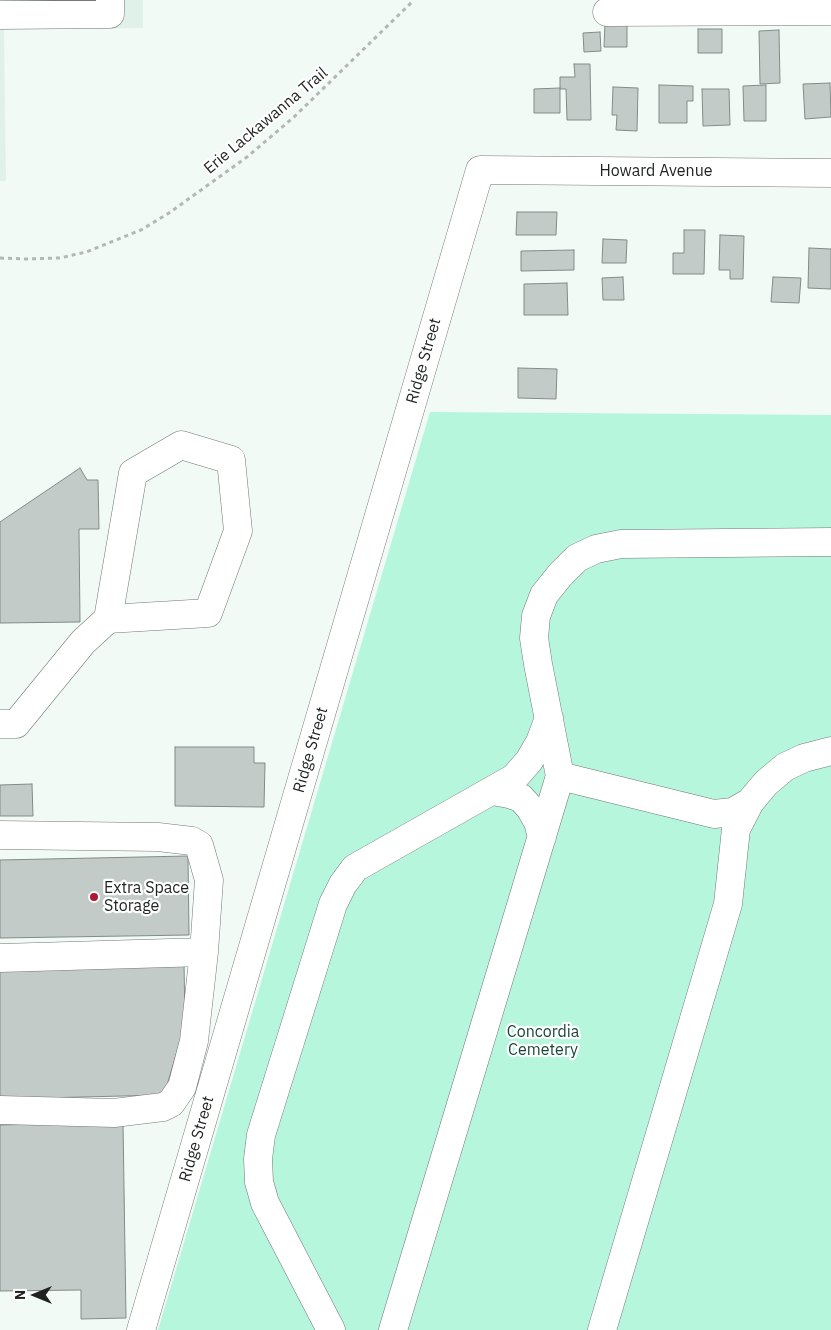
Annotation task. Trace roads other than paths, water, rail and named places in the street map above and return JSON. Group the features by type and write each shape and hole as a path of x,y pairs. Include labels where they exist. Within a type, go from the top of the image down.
{"street":[{"path":"0,15 110,14 110,0"},
{"path":"607,12 831,11"},
{"name":"Howard Avenue","path":"480,170 831,172"},
{"name":"Ridge Street","path":"141,1330 480,170"},
{"path":"0,724 16,724 83,642 108,619 133,473 181,445 231,460 238,530 208,613 108,619"},
{"path":"393,1330 560,776 534,638 536,616 544,595 577,558 596,550 621,544 831,542"},
{"path":"331,1330 265,1203 259,1182 258,1159 261,1135 333,904 343,884 356,868 372,857 514,778 529,761 540,742 548,718"},
{"path":"602,1330 728,904 736,829 750,802 766,783 785,767 804,758 831,751"},
{"path":"560,776 714,814 733,812 750,802"},
{"path":"493,791 521,798 530,808 538,822 542,837"},
{"path":"695,810 712,827 724,848 732,874"},
{"path":"0,835 158,837 192,841 199,845 209,880 204,952 194,1041 182,1088 171,1103 163,1107 114,1112 0,1110"},
{"path":"0,958 204,952"}],"place":[{"name":"Extra Space Storage","path":"94,897"}],"park label":[{"name":"Concordia Cemetery","path":"543,1041"}]}
